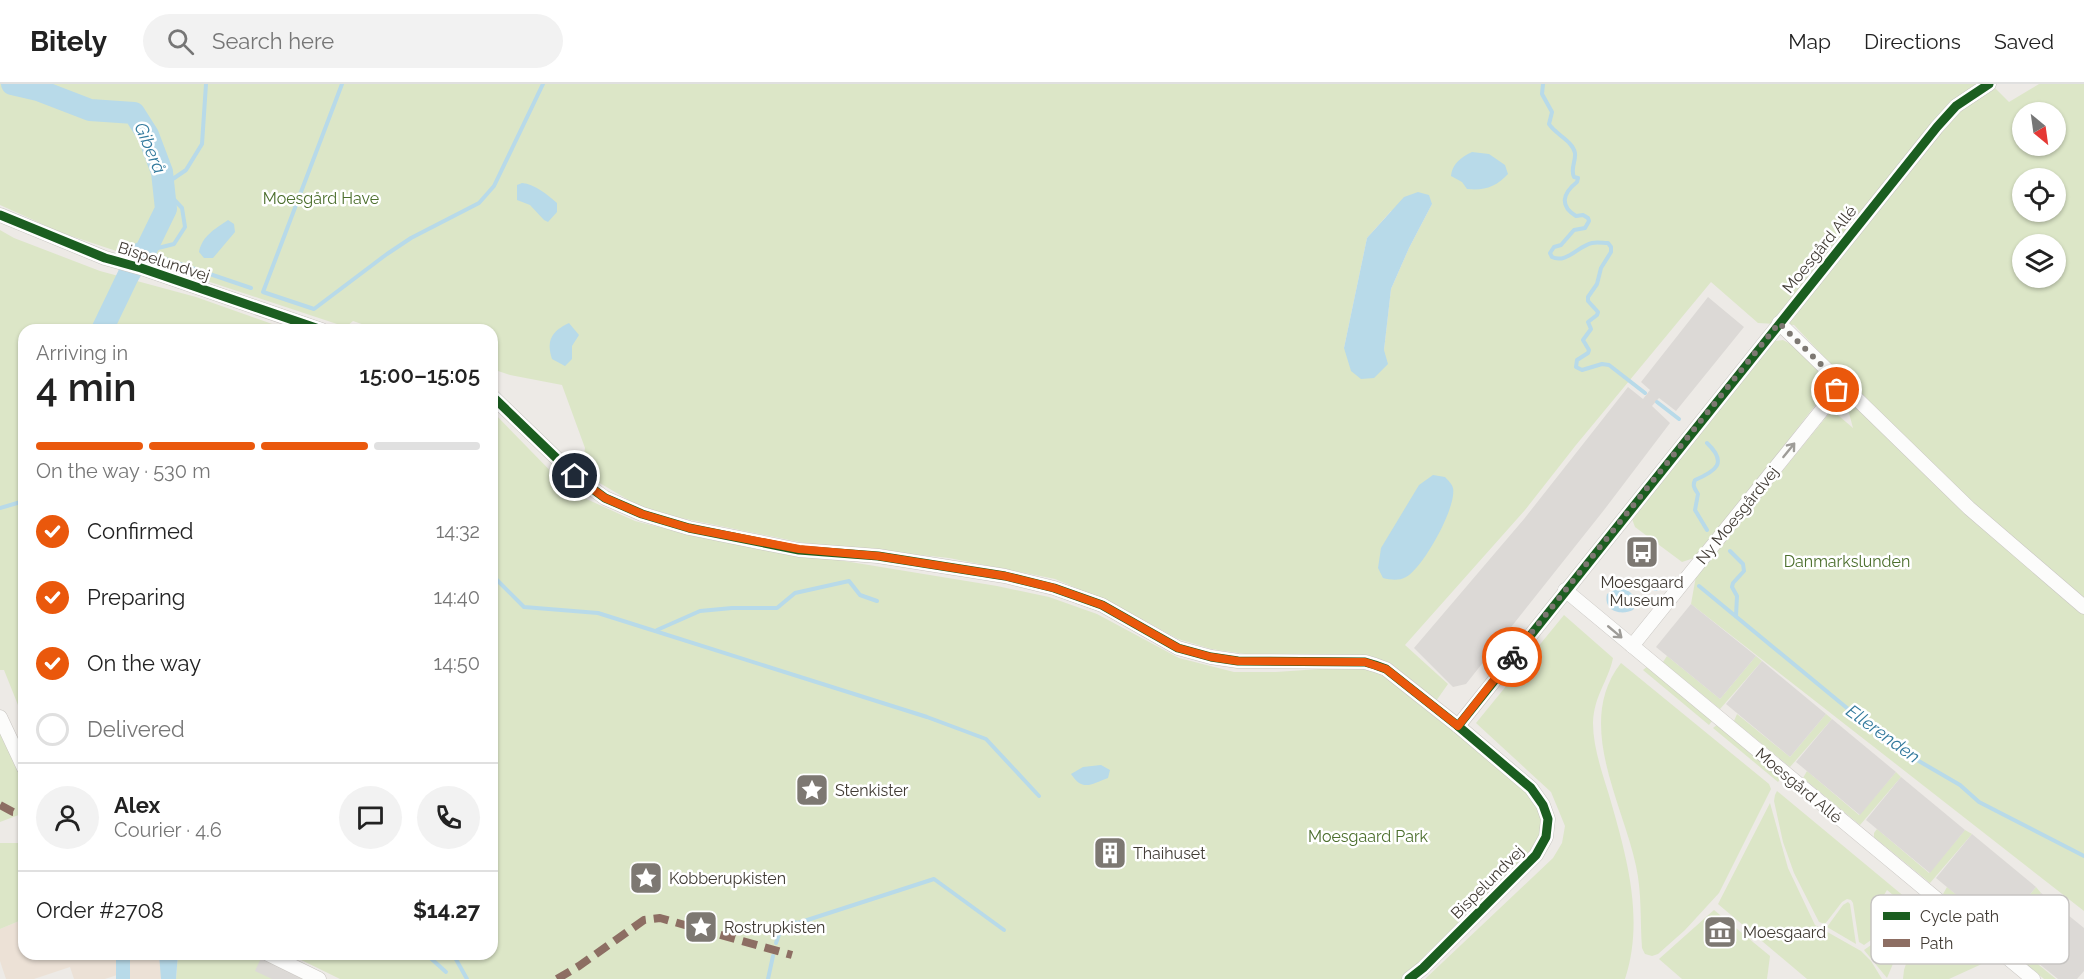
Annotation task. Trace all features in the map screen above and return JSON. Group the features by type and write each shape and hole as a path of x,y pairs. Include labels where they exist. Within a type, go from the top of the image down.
{"street":[{"name":"Moesgård Allé","path":"1458,726 1937,127 1956,106 1989,84"},
{"name":"Bispelundvej","path":"0,215 105,258 124,262 304,324"},
{"path":"1779,323 1969,508 2084,607"},
{"name":"Ny Moesgårdvej","path":"1632,646 1842,385"},
{"name":"Bispelundvej","path":"498,400 575,476 605,498 642,514 689,528 799,549 878,556 1005,576 1054,588 1102,605 1178,648 1211,657 1238,661 1365,662 1386,669 1531,788 1543,806 1548,819 1546,837 1536,855 1423,968 1409,979"},
{"name":"Moesgård Allé","path":"1565,591 1932,895"},
{"path":"0,717 18,755"},
{"path":"280,960 319,979"},
{"name":"Moesgård Allé","path":"2015,964 2033,979"}],"shaded area":[{"path":"1708,297 1744,327 1676,411 1659,398 1652,406 1670,423 1466,684 1453,687 1414,648 1524,519 1628,387 1643,399 1650,390 1641,382"},
{"path":"1691,604 1756,656 1720,699 1656,647"},
{"path":"1762,661 1826,714 1790,757 1726,704"},
{"path":"1832,719 1896,772 1860,815 1796,762"},
{"path":"1901,777 1965,830 1930,873 1866,820"},
{"path":"1972,834 2036,887 2029,895 1957,895 1936,878"},
{"path":"2069,916 2084,928 2084,971 2077,979 2058,979 2040,964 2069,964"},
{"path":"18,922 18,960 160,960 162,977 161,979 129,979 123,973 105,979 74,979 70,967 34,979 6,979 0,961 0,929"},
{"path":"260,960 265,960 305,979 272,979 255,971"}],"green space":[{"path":"0,84 1991,84 2009,102 2039,84 2084,84 2084,911 2069,899 2069,895 2064,895 1691,604 1696,576 1832,410 1853,428 1846,402 1854,389 1794,325 1758,323 1711,282 1525,510 1405,645 1448,684 1436,701 1392,666 1318,656 1245,654 1211,649 1178,639 1116,605 1055,579 949,558 804,543 642,508 581,472 585,448 562,385 498,371 498,324 362,324 353,321 350,324 337,324 62,233 0,205","holes":["1432,204 1391,289 1384,350 1344,348 1367,238 1391,211"]},
{"path":"0,230 14,238 100,271 196,297 272,324 18,324 18,705 4,670 0,670"},
{"path":"1783,340 1810,361 1821,375 1827,390 1702,552 1682,562 1635,527 1632,519 1770,346 1775,341"},
{"name":"Moesgaard Park","path":"498,417 571,492 635,521 698,537 997,586 1049,597 1097,614 1179,658 1234,672 1276,672 1363,666 1390,680 1519,784 1537,805 1543,823 1538,843 1494,891 1427,953 1422,963 1402,979 340,979 301,960 498,960"},
{"path":"1564,615 1613,658 1598,696 1593,732 1631,886 1633,933 1631,956 1625,979 1425,979 1553,858 1562,843 1565,826 1551,792 1476,723"},
{"path":"1667,656 1720,699 1756,656 1762,661 1720,709 1663,662"},
{"path":"1621,663 1769,784 1771,789 1719,893 1685,930 1658,954 1652,956 1645,954 1642,948 1638,876 1606,763 1602,737 1602,711 1608,686"},
{"path":"1648,666 1712,721 1709,725 1643,670"},
{"path":"1737,714 1790,757 1826,714 1832,719 1790,767 1734,721"},
{"path":"1718,724 1781,778 1778,782 1713,728"},
{"path":"0,732 18,769 18,815 0,822"},
{"path":"1807,771 1859,815 1896,772 1901,777 1860,825 1803,778"},
{"path":"1777,791 1902,895 1893,895 1887,890 1884,895 1871,895 1871,940 1864,945 1859,942 1851,900 1847,899 1842,902 1825,924 1819,922 1794,873 1783,842 1774,801"},
{"path":"1770,803 1788,868 1815,925 1861,951 1871,961 1882,979 1807,979 1718,904"},
{"path":"1877,829 1929,873 1965,830 1972,834 1930,883 1874,837"},
{"path":"0,843 18,843 18,922 0,929"},
{"path":"1947,887 1957,895 1944,895"},
{"path":"2036,887 2041,893 2039,895 2029,895"},
{"path":"1848,902 1856,944 1827,927 1843,905"},
{"name":"Moesgaard","path":"1714,910 1770,956 1767,979 1682,979 1659,959"},
{"path":"1871,945 1871,959 1864,950"},
{"path":"178,960 266,960 305,979 176,979"},
{"path":"1876,964 1893,964 1887,978"},
{"path":"1906,964 1982,964 1949,979 1903,979"},
{"path":"2026,964 2038,964 2056,979 2044,979"}],"water":[{"path":"1472,152 1489,154 1505,165 1508,174 1489,187 1467,189 1462,182 1451,176 1458,161"},
{"path":"522,183 545,193 557,203 557,212 548,222 530,205 517,200 517,185"},
{"path":"1418,192 1429,195 1432,204 1391,289 1384,350 1388,364 1374,378 1361,379 1351,371 1344,348 1367,238 1404,197"},
{"path":"228,220 234,224 235,232 213,258 204,258 199,252 203,242 210,233"},
{"path":"122,274 134,277 114,324 96,324 116,281"},
{"path":"569,323 579,335 572,346 572,359 565,366 552,359 550,341 558,329"},
{"path":"1433,475 1445,477 1453,488 1450,509 1444,522 1429,550 1413,571 1401,579 1383,578 1378,568 1381,548 1419,485"},
{"path":"1616,589 1627,590 1634,596 1637,603 1633,610 1618,612 1610,608 1606,600 1607,594"},
{"path":"1101,765 1110,770 1108,778 1092,784 1083,785 1071,774 1083,767"},
{"path":"159,960 178,960 176,979 161,979"}],"waterway":[{"name":"Giberå","path":"12,84 38,90 90,110 134,113 148,135 162,172 166,209 145,252 141,253 128,276 105,324"},
{"path":"164,185 186,170 202,144 206,84"},
{"path":"342,84 263,292 314,309 411,238 479,203 494,186 543,84"},
{"path":"1543,84 1542,94 1552,112 1549,124 1571,145 1575,153 1573,174 1578,178 1566,195 1565,204 1576,216 1583,215 1589,221 1585,228 1574,230 1561,245 1554,247 1550,253 1557,259 1592,243 1608,243 1611,247 1611,252 1601,268 1597,284 1588,297 1588,301 1598,312 1588,322 1591,329 1583,340 1589,350 1588,353 1577,360 1576,367 1582,370 1602,364 1609,365 1645,393"},
{"path":"146,251 174,244 185,227 182,208 164,189"},
{"path":"145,252 251,288"},
{"path":"1657,402 1679,419"},
{"path":"1707,443 1717,456 1717,466 1695,480 1694,484 1698,494 1695,510 1707,530"},
{"path":"0,508 18,503"},
{"path":"1730,551 1743,564 1744,571 1732,587 1737,596 1736,616"},
{"path":"498,581 524,607 598,613 927,717 986,739 1039,796"},
{"path":"657,630 700,611 777,608 795,593 849,581 860,595 877,601"},
{"name":"Ellerenden","path":"1655,589 1665,586"},
{"name":"Ellerenden","path":"1699,586 1893,746 1960,785 1979,802 2084,856"},
{"path":"776,943 782,926 793,922 798,923 934,879 1004,930"},
{"path":"768,979 773,956"},
{"path":"123,960 123,979"},
{"path":"433,960 446,972"},
{"path":"456,960 467,979"}],"marked path":[{"path":"0,805 18,812"},
{"path":"557,979 644,920 660,918 792,955"}],"cycle path":[{"path":"1458,726 1937,127 1956,106 1989,84"},
{"path":"0,215 105,258 141,268 304,324"},
{"path":"498,402 575,476 605,498 642,514 689,528 799,550 878,556 1005,576 1054,588 1102,605 1178,648 1211,657 1238,661 1365,662 1386,669 1531,788 1543,805 1548,819 1546,837 1536,855 1423,968 1409,979"}],"way so far":[{"path":"1512,657 1779,323 1842,385 1837,390"}],"place":[{"name":"Moesgaard Museum","path":"1642,552"},
{"name":"Stenkister","path":"812,790"},
{"name":"Thaihuset","path":"1110,853"},
{"name":"Kobberupkisten","path":"646,878"},
{"name":"Rostrupkisten","path":"701,927"},
{"name":"Moesgaard","path":"1720,932"}],"route":[{"path":"575,476 605,498 642,514 689,528 799,549 878,556 1005,576 1054,588 1102,605 1178,648 1211,657 1238,661 1365,662 1386,669 1458,726 1512,657"}],"park label":[{"name":"Moesgård Have","path":"321,198"},
{"name":"Danmarkslunden","path":"1847,561"}]}
